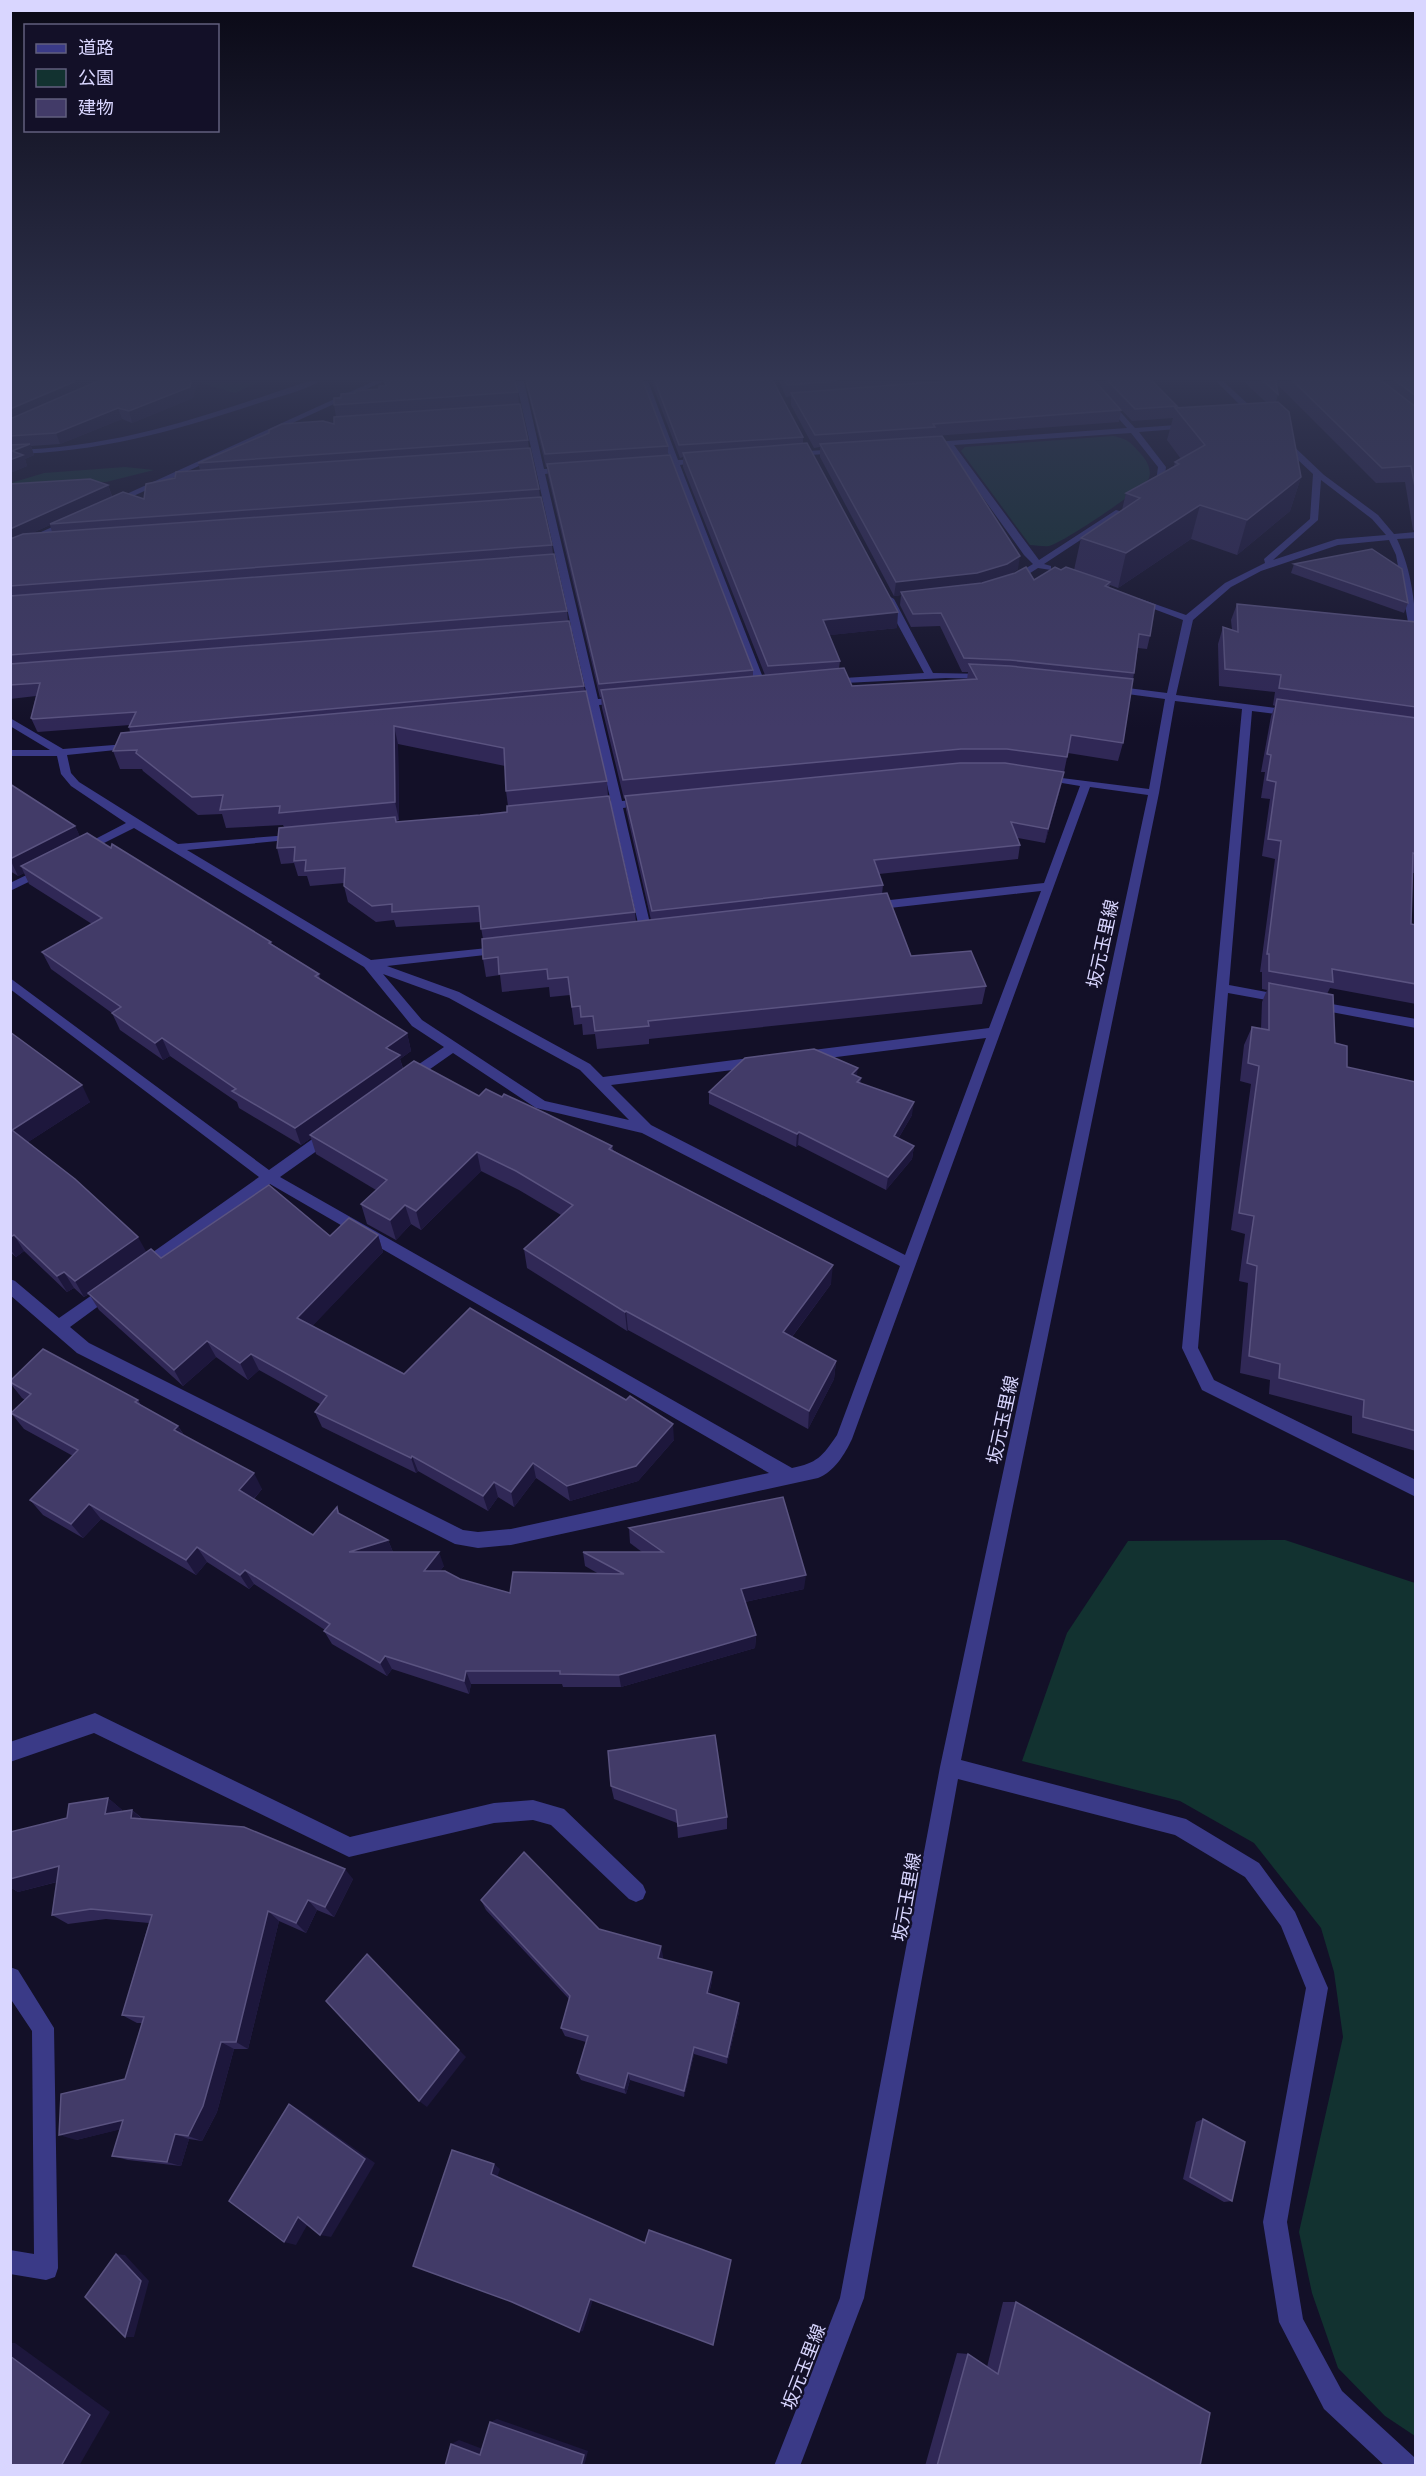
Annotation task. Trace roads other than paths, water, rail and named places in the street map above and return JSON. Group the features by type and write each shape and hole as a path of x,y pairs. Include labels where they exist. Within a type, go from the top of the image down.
{"street":[{"path":"108,505 127,497"},
{"path":"547,497 646,932"},
{"path":"689,497 767,687 751,688"},
{"path":"986,497 1027,553 1039,565 1060,573"},
{"path":"1258,569 1314,520 1315,497"},
{"path":"1349,497 1375,517 1392,537 1400,555 1416,639"},
{"path":"536,504 548,503"},
{"path":"1000,585 1039,565 1126,508"},
{"path":"10,549 77,519"},
{"path":"1124,596 1188,620 1228,585 1258,569 1297,554 1337,542 1416,536"},
{"path":"25,542 49,540"},
{"path":"549,562 561,561"},
{"path":"885,591 930,676"},
{"path":"890,601 901,600"},
{"name":"坂元玉里線","path":"787,2466 852,2298 950,1767 1154,794 1171,696 1188,620"},
{"path":"541,630 576,628"},
{"path":"815,683 930,676 997,677"},
{"path":"1099,688 1303,715"},
{"path":"558,706 634,699"},
{"path":"1247,707 1190,1348 1208,1385 1416,1489"},
{"path":"10,721 62,752 66,774 75,784 134,823 369,964 454,995 585,1067 646,1129"},
{"path":"10,758 16,753 62,752 144,744"},
{"path":"1034,776 1154,794"},
{"path":"10,1285 83,1348 461,1538 478,1540 511,1537 818,1470 831,1458 844,1439 1086,784"},
{"path":"581,809 652,802"},
{"path":"72,855 134,823"},
{"path":"176,848 307,835"},
{"path":"10,888 52,866"},
{"path":"859,908 1049,886"},
{"path":"369,964 519,947"},
{"path":"369,964 417,1023 541,1105 646,1129 909,1264"},
{"path":"10,982 269,1177 790,1476"},
{"path":"1221,988 1416,1024"},
{"path":"600,1082 994,1032"},
{"path":"395,1088 453,1047"},
{"path":"59,1327 347,1122"},
{"path":"10,1752 95,1723 349,1847 494,1813 533,1810 557,1816 636,1892"},
{"path":"950,1767 1179,1826 1252,1870 1288,1918 1317,1988 1275,2222 1291,2322 1333,2400 1405,2466"},
{"path":"10,1978 43,2028 45,2268 10,2262"}]}
